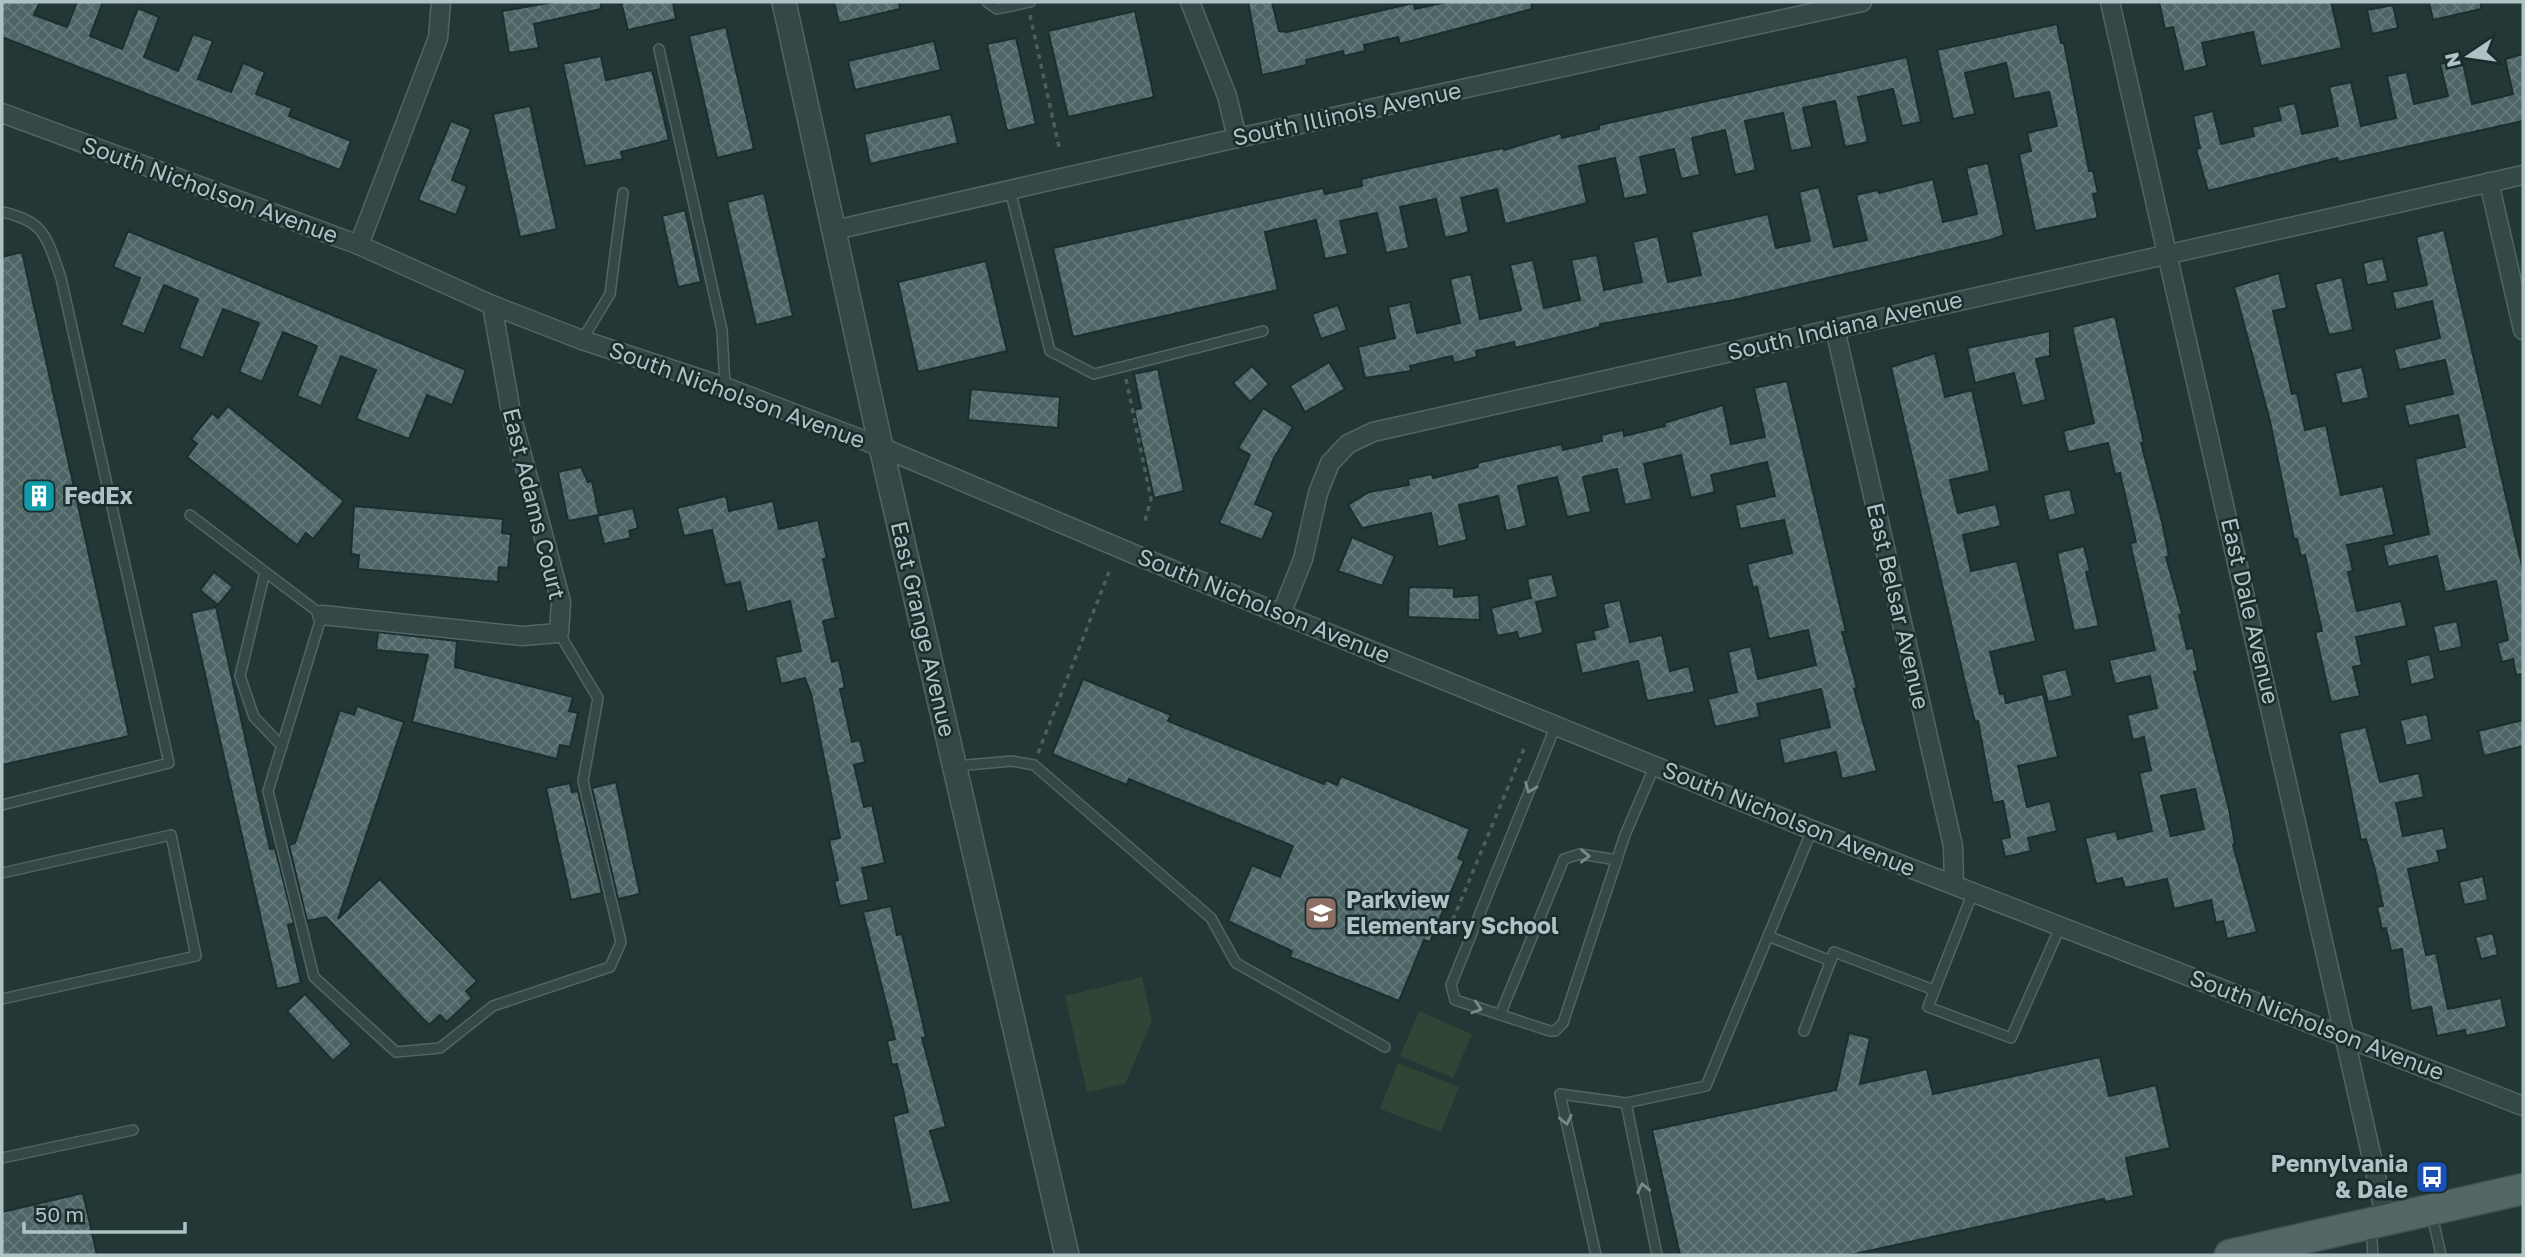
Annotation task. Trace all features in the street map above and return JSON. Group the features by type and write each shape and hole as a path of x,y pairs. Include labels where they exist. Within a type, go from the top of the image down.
{"main road":[{"path":"2231,1255 2523,1189"}],"street":[{"path":"359,245 438,38 441,2"},
{"name":"East Grange Avenue","path":"784,2 881,447 1067,1255"},
{"path":"1190,2 1223,85 1237,138"},
{"name":"South Illinois Avenue","path":"835,230 1237,138 1861,2"},
{"name":"East Dale Avenue","path":"2110,2 2346,1036 2378,1222"},
{"name":"South Nicholson Avenue","path":"2,113 359,245 492,306 582,340 724,387 881,447 1136,555 1282,612 1812,830 2523,1106"},
{"name":"South Indiana Avenue","path":"1282,612 1303,559 1318,493 1330,463 1348,444 1373,432 2523,174"},
{"path":"2489,182 2523,330"},
{"name":"East Adams Court","path":"322,615 522,636 559,633 561,602 512,418 492,306"},
{"name":"East Belsar Avenue","path":"1835,329 1953,846 1954,884"}],"lane":[{"path":"987,2 997,9 1028,2"},
{"path":"659,49 722,330 724,387"},
{"path":"1010,190 1050,351 1094,374 1263,331"},
{"path":"582,340 610,294 623,193"},
{"path":"2,212 26,217 46,234 61,278 169,763 2,805"},
{"path":"190,515 322,615 268,791 314,976 396,1052 440,1048 493,1006 610,967 621,942 583,781 598,698 559,633"},
{"path":"265,572 240,676 254,717 282,746"},
{"path":"1556,725 1451,985 1455,1000 1550,1031 1555,1031 1563,1023 1617,860 1655,765"},
{"path":"954,766 1012,761 1034,765 1211,918 1236,963 1385,1047"},
{"path":"1596,1255 1560,1094 1626,1103 1706,1086 1812,830"},
{"path":"2,873 171,835 196,956 2,999"},
{"path":"1500,1015 1564,859 1580,854 1617,860"},
{"path":"1973,892 1928,1007 2011,1038 2061,925"},
{"path":"1768,936 1830,961"},
{"path":"1804,1031 1834,952 1934,990"},
{"path":"1626,1103 1657,1255"},
{"path":"2,1158 133,1130"},
{"path":"2431,1210 2441,1255"},
{"path":"2373,1255 2378,1222"}],"path":[{"path":"1028,2 1059,147"},
{"path":"1123,367 1151,499 1145,521"},
{"path":"1034,765 1109,572"},
{"path":"1449,929 1526,744"}],"green space":[{"path":"1142,977 1152,1021 1125,1084 1087,1092 1065,996"},
{"path":"1419,1011 1472,1034 1453,1078 1400,1056"},
{"path":"1398,1063 1459,1087 1441,1132 1380,1109"}],"building":[{"path":"2,2 40,2 34,15 67,27 77,2 103,2 90,36 122,49 138,8 159,17 144,57 178,71 193,34 213,41 198,79 231,92 243,63 265,72 256,94 292,108 289,116 351,141 340,170 2,37"},
{"path":"554,2 601,2 601,9 534,24 539,48 509,53 502,11"},
{"path":"621,2 673,2 676,19 628,30"},
{"path":"834,2 899,2 900,9 839,23"},
{"path":"1248,2 1272,2 1279,31 1287,32 1414,3 1415,9 1447,2 1531,2 1532,9 1400,44 1398,37 1364,45 1365,51 1344,56 1343,51 1306,60 1307,65 1262,75"},
{"path":"2159,2 2331,2 2342,48 2261,66 2253,32 2202,43 2207,66 2184,72 2173,27 2165,29"},
{"path":"2429,2 2481,2 2481,9 2433,20"},
{"path":"2393,5 2398,28 2372,34 2367,10"},
{"path":"1135,11 1154,97 1068,117 1048,31"},
{"path":"2057,24 2061,43 2064,43 2089,171 2093,171 2098,193 2093,194 2098,218 2035,231 2019,154 2031,151 2027,133 2057,126 2049,92 2014,99 2006,63 1965,73 1975,114 1953,119 1937,50"},
{"path":"726,27 754,149 717,158 689,36"},
{"path":"1016,38 1036,124 1007,131 987,44"},
{"path":"934,41 941,70 855,90 848,61"},
{"path":"2523,54 2523,121 2338,162 2337,158 2208,191 2196,149 2200,148 2193,116 2213,111 2221,144 2254,136 2252,127 2281,120 2278,107 2295,103 2302,134 2338,126 2329,87 2351,82 2361,126 2396,118 2387,76 2407,72 2414,104 2448,96 2440,64 2462,59 2472,104 2513,94 2505,59"},
{"path":"601,56 606,80 652,70 669,140 621,152 623,159 585,166 563,64"},
{"path":"1907,57 1921,122 1902,126 1893,89 1858,97 1868,142 1845,147 1835,101 1803,108 1812,147 1791,151 1783,113 1745,121 1756,170 1735,175 1725,130 1692,138 1700,175 1681,179 1674,149 1640,157 1648,194 1624,199 1615,158 1579,166 1587,203 1505,224 1497,189 1461,198 1469,232 1445,238 1436,199 1400,207 1409,248 1386,253 1377,213 1340,221 1348,254 1325,259 1316,220 1265,232 1278,290 1073,337 1053,248 1323,188 1325,194 1362,186 1361,179 1503,148 1504,150 1561,133 1562,138 1599,129 1599,125"},
{"path":"530,106 557,229 520,237 493,114"},
{"path":"951,114 958,143 870,164 864,134"},
{"path":"451,121 471,129 452,180 467,186 456,215 418,200"},
{"path":"1988,163 2004,235 1994,239 1734,300 1600,324 1600,327 1515,348 1514,342 1476,351 1477,357 1454,363 1452,356 1410,366 1411,371 1365,378 1358,347 1395,338 1388,307 1410,302 1417,333 1460,323 1450,279 1471,274 1480,319 1521,310 1510,265 1533,260 1544,308 1580,300 1571,260 1597,255 1604,290 1642,282 1633,242 1658,236 1668,282 1701,275 1691,232 1768,214 1776,248 1810,241 1799,192 1819,187 1834,247 1867,240 1856,195 1878,190 1879,193 1933,179 1943,222 1977,214 1966,168"},
{"path":"764,193 793,316 756,325 727,202"},
{"path":"685,210 701,282 678,287 662,216"},
{"path":"2444,230 2523,570 2523,674 2516,675 2513,659 2502,662 2497,643 2508,640 2496,581 2445,592 2437,556 2388,567 2383,545 2429,534 2415,459 2465,447 2458,415 2409,426 2404,405 2453,394 2445,360 2399,370 2394,349 2440,338 2432,301 2396,310 2392,292 2427,285 2416,237"},
{"path":"128,231 466,370 452,405 427,395 409,439 356,419 376,370 341,356 321,406 297,396 317,346 283,332 262,382 239,372 259,323 223,309 203,358 179,348 198,299 164,285 144,334 121,325 140,278 113,267"},
{"name":"FedEx","path":"22,252 129,736 2,765 2,257"},
{"path":"2383,258 2388,281 2367,285 2363,263"},
{"path":"986,261 1007,351 918,372 898,282"},
{"path":"2279,273 2287,308 2273,311 2292,394 2297,393 2305,430 2326,425 2341,495 2383,486 2394,535 2347,545 2353,571 2348,572 2357,611 2401,601 2407,626 2356,637 2362,665 2353,667 2360,696 2331,702 2315,632 2322,631 2305,555 2301,556 2297,539 2294,539 2270,421 2234,287"},
{"path":"2342,277 2353,330 2329,335 2315,284"},
{"path":"1338,305 1347,330 1321,339 1312,314"},
{"path":"2115,316 2144,443 2141,443 2162,522 2169,556 2166,557 2182,614 2179,615 2187,649 2193,648 2198,671 2194,672 2229,809 2233,845 2257,932 2227,939 2223,921 2216,923 2211,900 2174,909 2167,879 2125,888 2122,878 2096,884 2085,838 2116,831 2118,839 2152,831 2139,773 2151,770 2144,737 2133,740 2127,715 2157,708 2150,676 2115,684 2109,660 2155,650 2130,543 2136,542 2120,473 2115,474 2108,443 2068,452 2063,431 2094,423 2072,327","holes":["2195,789 2204,829 2171,836 2161,796"]},
{"path":"2050,331 2050,356 2036,359 2046,400 2022,406 2014,373 1975,383 1967,348"},
{"path":"1935,353 1945,397 1972,390 1990,471 1950,480 1958,513 1996,504 2001,526 1963,535 1971,571 2017,561 2036,641 1990,652 2000,694 2004,693 2006,703 2043,694 2058,757 2018,766 2027,807 2050,801 2057,831 2028,838 2031,851 2005,857 2001,839 2010,837 2003,801 1993,803 1978,721 1975,722 1966,687 1891,367"},
{"path":"1329,362 1345,389 1305,412 1290,386"},
{"path":"1252,366 1269,384 1250,402 1233,383"},
{"path":"2362,367 2369,398 2342,404 2335,373"},
{"path":"1158,369 1184,491 1154,498 1134,410 1141,408 1134,374"},
{"path":"1787,381 1846,632 1842,632 1857,688 1854,689 1877,771 1842,779 1836,752 1784,764 1779,739 1830,727 1821,689 1757,704 1760,717 1715,727 1708,699 1737,692 1728,652 1751,646 1758,679 1816,665 1808,630 1769,639 1757,587 1753,588 1747,564 1792,553 1784,520 1740,529 1735,505 1775,496 1767,462 1711,475 1715,492 1691,498 1681,455 1644,464 1652,499 1625,505 1617,469 1583,477 1591,512 1567,517 1557,477 1518,486 1527,526 1506,531 1498,496 1459,505 1467,540 1438,547 1431,513 1362,528 1348,505 1369,492 1409,485 1408,479 1432,474 1433,478 1478,467 1477,463 1562,444 1563,450 1602,441 1601,435 1623,430 1624,436 1665,426 1664,423 1723,405 1731,444 1765,437 1754,388"},
{"path":"971,389 1060,397 1058,428 968,420"},
{"path":"228,406 344,501 313,539 306,533 297,545 187,457 197,444 191,439 212,413 218,418"},
{"path":"1263,408 1293,427 1274,458 1255,504 1274,512 1262,540 1219,523 1250,455 1238,448"},
{"path":"581,467 588,482 592,481 599,515 568,521 558,472"},
{"path":"2070,489 2076,514 2049,521 2043,495"},
{"path":"726,496 729,511 773,501 779,529 818,520 827,558 823,559 836,618 823,621 832,662 839,660 845,688 840,689 852,742 860,740 865,762 854,765 864,807 872,805 885,863 862,868 869,900 840,906 834,881 838,880 829,840 840,838 811,694 805,678 781,684 775,657 801,651 790,601 747,612 740,582 725,585 712,530 684,536 677,508"},
{"path":"354,506 503,519 502,533 511,534 508,568 499,567 498,582 358,569 359,555 351,554"},
{"path":"633,508 638,528 629,531 631,538 604,544 597,516"},
{"path":"1352,537 1395,556 1382,586 1338,571"},
{"path":"2084,546 2090,571 2086,572 2099,626 2074,631 2057,553"},
{"path":"214,572 233,587 218,605 200,590"},
{"path":"1552,574 1558,597 1536,602 1543,633 1519,639 1517,632 1497,636 1491,608 1531,598 1527,579"},
{"path":"1409,587 1454,588 1454,597 1479,595 1480,620 1408,617"},
{"path":"1620,600 1630,642 1662,635 1670,671 1689,666 1695,692 1647,701 1638,661 1582,674 1575,643 1595,639 1593,631 1608,627 1603,604"},
{"path":"216,607 270,849 275,848 294,923 288,925 301,983 277,989 191,613"},
{"path":"2457,621 2462,647 2439,652 2433,626"},
{"path":"378,632 457,641 455,667 573,697 569,711 578,713 570,747 560,745 557,759 412,722 428,655 376,650"},
{"path":"2430,654 2435,679 2411,685 2406,660"},
{"path":"2066,669 2073,696 2048,702 2041,675"},
{"path":"1083,679 1171,715 1168,721 1324,784 1326,780 1337,785 1341,776 1470,829 1458,858 1464,861 1430,942 1424,940 1399,1001 1290,957 1292,951 1228,921 1252,865 1280,877 1293,846 1129,779 1127,785 1052,754"},
{"path":"357,706 404,722 338,919 380,879 477,981 466,991 472,998 447,1022 440,1015 429,1025 326,917 307,921 289,845 295,843 340,710 354,715"},
{"path":"2427,714 2432,740 2406,746 2400,720"},
{"path":"2523,720 2523,746 2484,756 2478,731"},
{"path":"2366,727 2380,782 2419,773 2424,797 2396,803 2403,836 2443,828 2448,849 2437,851 2440,862 2408,869 2426,955 2436,953 2448,1009 2501,998 2507,1027 2466,1036 2465,1030 2437,1036 2431,1007 2411,1011 2402,949 2391,951 2386,928 2382,929 2377,907 2383,906 2366,839 2361,840 2339,733"},
{"path":"616,782 640,894 618,899 592,788"},
{"path":"570,783 572,792 578,791 602,893 571,900 546,788"},
{"path":"2483,876 2488,900 2464,905 2459,882"},
{"path":"891,906 897,935 902,934 926,1037 922,1038 946,1127 930,1131 951,1202 912,1210 893,1116 908,1112 897,1064 892,1065 887,1041 895,1039 863,912"},
{"path":"2493,933 2498,955 2481,959 2475,937"},
{"path":"305,994 352,1044 333,1061 287,1011"},
{"path":"1849,1033 1870,1038 1860,1084 1927,1069 1933,1094 2100,1057 2109,1096 2156,1085 2170,1148 2126,1158 2134,1196 2105,1202 2104,1199 1850,1255 1680,1255 1652,1130 1836,1090"},
{"path":"83,1193 97,1255 2,1255 2,1212"}],"place":[{"name":"FedEx","path":"39,496"},
{"name":"Parkview Elementary School","path":"1321,913"},
{"name":"Pennylvania & Dale","path":"2432,1177"}]}
